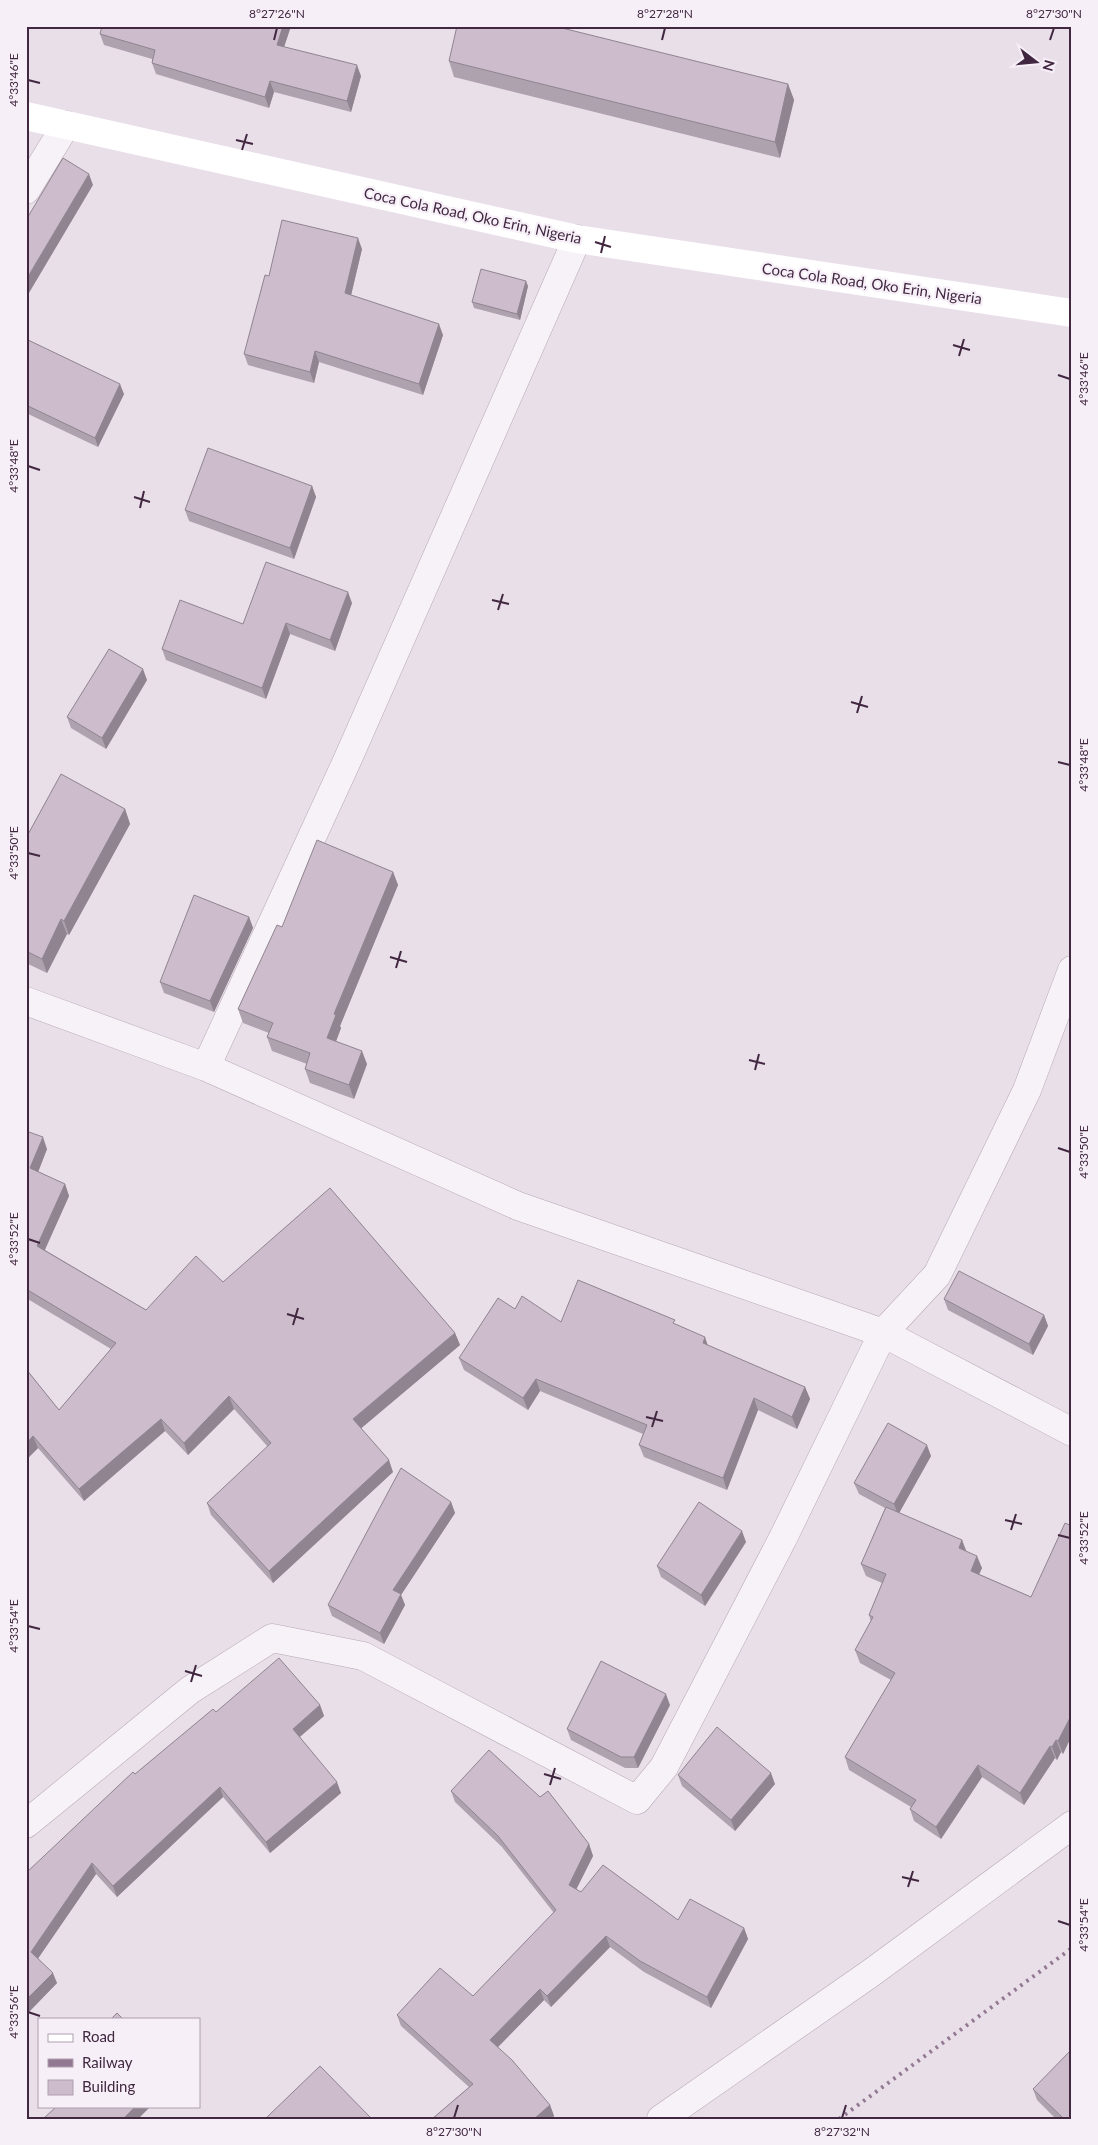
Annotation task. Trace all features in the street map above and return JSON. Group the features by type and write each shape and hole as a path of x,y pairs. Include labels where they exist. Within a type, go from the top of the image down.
{"street":[{"name":"Coca Cola Road, Oko Erin, Nigeria","path":"26,116 577,239 1072,312"},
{"path":"26,190 66,124"},
{"path":"206,1067 346,763 577,239"},
{"path":"26,1824 190,1690 272,1638 364,1656 637,1800 664,1767 783,1538 883,1333 937,1275 1027,1090 1072,970"},
{"path":"26,1001 206,1067 518,1206 883,1333 1072,1432"},
{"path":"661,2119 871,1973 1072,1825"}],"building":[{"path":"102,26 199,26 204,28 204,26 283,26 277,45 357,65 347,101 270,81 265,97 152,63 155,50 100,34"},
{"path":"457,26 554,26 788,84 775,142 449,61"},
{"path":"63,158 89,174 26,280 26,220"},
{"path":"282,220 358,238 345,293 439,324 419,384 315,351 310,372 244,354 265,275 269,276"},
{"path":"481,269 526,281 517,314 472,302"},
{"path":"26,339 120,384 95,438 26,405"},
{"path":"208,448 312,486 290,548 185,510"},
{"path":"266,562 348,592 330,640 286,623 262,688 162,649 180,600 243,624"},
{"path":"109,649 143,669 102,738 67,717"},
{"path":"61,774 125,809 64,921 61,919 42,959 26,951 26,838"},
{"path":"317,840 393,872 334,1014 336,1015 327,1038 362,1051 349,1085 305,1069 310,1053 267,1037 273,1023 238,1009 277,925 282,927"},
{"path":"194,895 249,917 210,1001 160,982"},
{"path":"26,1131 43,1137 30,1168 65,1184 37,1246 146,1310 196,1256 223,1282 330,1188 455,1333 353,1419 389,1460 269,1571 207,1503 271,1443 229,1396 184,1443 161,1419 79,1489 33,1436 26,1444 26,1369 59,1410 116,1343 26,1289"},
{"path":"959,1271 1044,1315 1029,1344 944,1299"},
{"path":"578,1280 675,1320 673,1323 705,1337 703,1343 805,1387 792,1417 754,1398 723,1478 639,1445 647,1425 536,1379 523,1398 459,1358 498,1298 515,1309 522,1296 561,1322"},
{"path":"888,1423 927,1445 894,1504 854,1483"},
{"path":"401,1468 451,1502 393,1590 401,1594 380,1633 328,1605"},
{"path":"699,1502 742,1531 701,1595 657,1566"},
{"path":"886,1507 962,1540 959,1548 977,1556 971,1571 1031,1597 1065,1523 1072,1526 1072,1714 1058,1741 1056,1740 1052,1747 1050,1746 1020,1793 978,1765 936,1827 910,1809 916,1800 845,1757 895,1673 855,1650 873,1617 869,1615 886,1574 861,1564"},
{"path":"279,1658 320,1705 293,1729 337,1782 266,1842 220,1787 113,1886 92,1863 31,1952 53,1973 26,2000 26,1873 133,1772 135,1774 213,1709 216,1712"},
{"path":"601,1661 666,1694 634,1757 621,1757 567,1729"},
{"path":"717,1727 771,1773 731,1820 678,1775"},
{"path":"489,1750 540,1797 548,1791 589,1844 569,1885 581,1892 603,1865 678,1920 690,1899 744,1928 707,1997 640,1961 606,1936 547,1996 540,1989 490,2040 512,2060 550,2105 534,2119 432,2119 473,2084 397,2015 440,1968 473,1996 556,1910 498,1836 451,1791"},
{"path":"117,2013 122,2018 112,2018"},
{"path":"1072,2049 1072,2119 1064,2119 1033,2089"},
{"path":"320,2066 372,2119 265,2119"},
{"path":"55,2108 134,2108 123,2119 43,2119"}],"railway":[{"path":"839,2119 1072,1948"}]}
